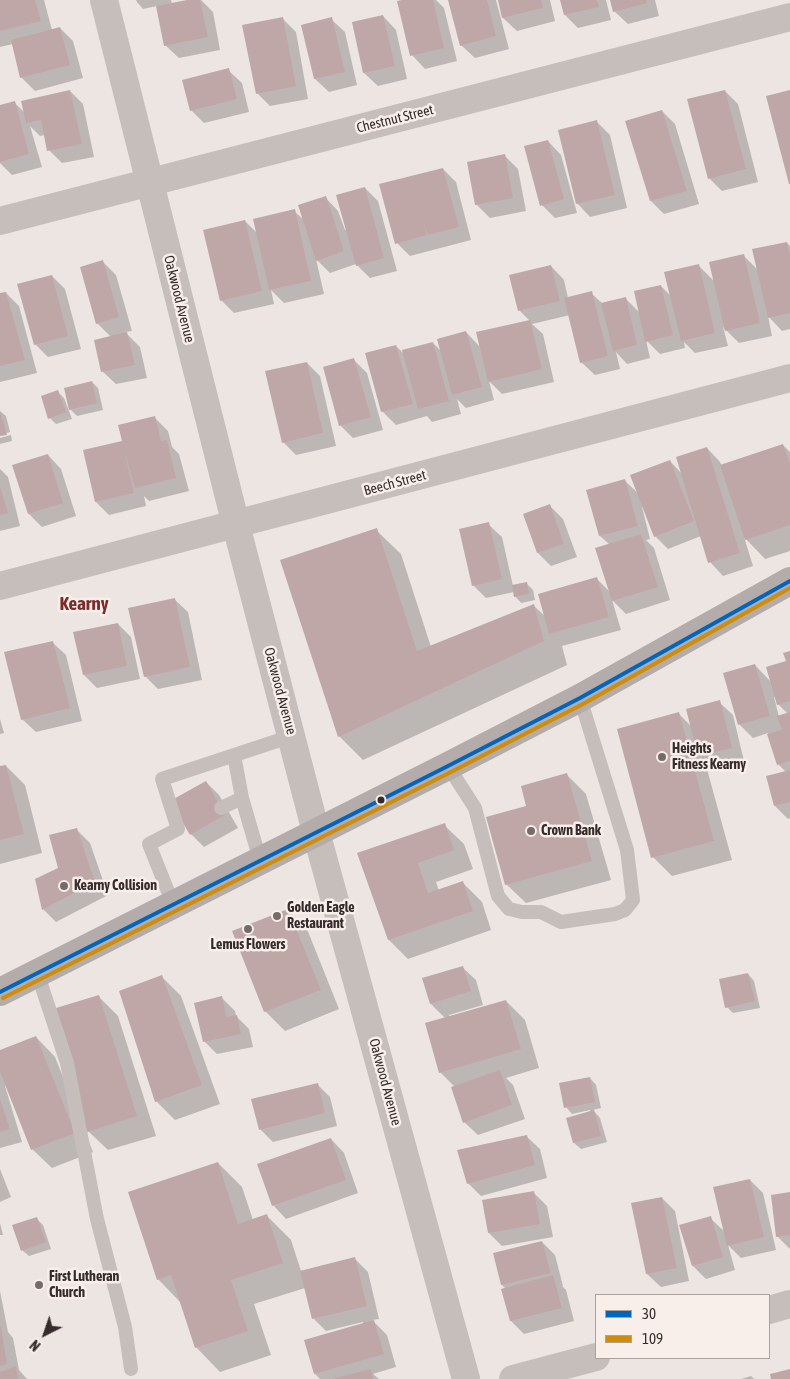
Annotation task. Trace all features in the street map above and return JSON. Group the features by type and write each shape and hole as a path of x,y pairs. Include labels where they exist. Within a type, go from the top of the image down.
{"main road":[{"path":"0,992 580,698 790,581"}],"street":[{"name":"Oakwood Avenue","path":"104,0 236,525 316,832 466,1379"},
{"name":"Chestnut Street","path":"0,221 790,17"},
{"name":"Beech Street","path":"0,586 790,378"},
{"path":"770,1310 790,1304"},
{"path":"513,1379 595,1356"}],"lane":[{"path":"448,766 474,808 498,896 509,909 522,912 541,912 561,922 615,914 625,910 633,900 627,850 580,698"},
{"path":"173,904 149,844 181,828 162,778 292,736"},
{"path":"234,756 242,798 260,860"},
{"path":"221,808 242,798"},
{"path":"37,972 67,1063 97,1219 125,1327 131,1369"}],"building":[{"path":"0,0 35,0 41,21 0,31"},
{"path":"187,0 200,0 208,37 164,46 156,6"},
{"path":"433,0 444,48 410,56 397,1"},
{"path":"448,0 487,0 496,36 460,46"},
{"path":"498,0 541,0 543,8 502,18"},
{"path":"560,0 597,0 599,7 564,15"},
{"path":"610,0 646,0 647,3 613,12"},
{"path":"383,15 395,66 363,73 352,22"},
{"path":"283,17 296,86 256,94 242,25"},
{"path":"332,17 345,72 314,79 301,25"},
{"path":"60,27 70,65 20,78 11,40"},
{"path":"229,68 237,99 190,111 182,80"},
{"path":"70,90 82,144 47,151 41,120 26,123 21,101"},
{"path":"725,90 746,169 708,179 687,99"},
{"path":"790,90 790,184 789,184 766,96"},
{"path":"15,101 29,154 0,162 0,105"},
{"path":"662,110 687,191 650,201 625,121"},
{"path":"597,120 615,195 576,204 558,130"},
{"path":"548,140 564,199 540,206 524,146"},
{"path":"505,154 513,198 475,205 467,162"},
{"path":"443,168 459,227 428,235 423,220 427,235 395,244 379,184"},
{"path":"365,187 384,258 356,266 336,195"},
{"path":"326,196 344,251 316,261 298,205"},
{"path":"295,209 311,281 269,290 253,219"},
{"path":"245,220 262,291 220,301 203,230"},
{"path":"787,242 790,255 790,313 768,318 752,249"},
{"path":"744,254 760,323 725,331 709,262"},
{"path":"103,260 119,317 96,324 80,267"},
{"path":"699,264 715,333 681,341 664,272"},
{"path":"551,265 560,301 518,311 509,275"},
{"path":"52,275 68,336 34,345 17,284"},
{"path":"661,285 673,335 645,342 634,291"},
{"path":"592,291 608,356 580,363 564,298"},
{"path":"6,292 25,360 0,366 0,293"},
{"path":"626,297 637,345 613,351 601,303"},
{"path":"530,320 542,369 488,382 476,332"},
{"path":"466,331 482,387 452,395 437,339"},
{"path":"127,332 135,365 101,372 94,340"},
{"path":"433,342 449,401 418,409 402,350"},
{"path":"396,345 413,404 381,412 365,353"},
{"path":"354,358 371,417 339,426 323,367"},
{"path":"307,362 323,433 282,443 265,371"},
{"path":"92,381 97,403 69,410 64,388"},
{"path":"58,390 66,412 48,419 41,396"},
{"path":"0,412 7,435 0,436"},
{"path":"155,416 161,441 167,440 176,478 135,488 124,450 134,493 95,502 83,450 122,441 118,425"},
{"path":"783,444 790,463 790,525 745,540 720,465"},
{"path":"707,447 740,553 708,563 676,457"},
{"path":"48,454 63,503 28,514 12,465"},
{"path":"670,460 694,521 654,537 630,475"},
{"path":"625,479 638,526 599,536 586,490"},
{"path":"0,486 8,513 0,515"},
{"path":"550,504 564,544 537,553 523,514"},
{"path":"489,522 502,579 472,586 459,529"},
{"path":"377,528 417,651 534,604 544,641 338,737 280,560"},
{"path":"641,534 658,587 612,601 595,548"},
{"path":"597,577 609,617 549,634 538,594"},
{"path":"527,582 529,594 514,597 512,585"},
{"path":"175,598 190,667 144,677 128,608"},
{"path":"118,623 127,666 83,675 73,632"},
{"path":"53,641 70,708 21,720 4,652"},
{"path":"790,651 790,701 777,705 766,667 786,661 783,653"},
{"path":"755,664 770,716 738,725 723,673"},
{"path":"720,700 732,748 698,756 686,709"},
{"path":"679,712 714,841 651,858 617,729"},
{"path":"790,712 790,761 777,765 767,734 782,730 777,716"},
{"path":"6,765 24,834 0,840 0,766"},
{"path":"790,770 790,802 774,806 766,776"},
{"path":"567,773 592,861 505,885 486,817 526,806 521,786"},
{"path":"206,781 225,815 190,835 170,801"},
{"path":"445,823 454,850 418,863 428,893 463,881 473,911 388,940 357,853"},
{"path":"77,828 95,882 42,910 35,879 58,868 49,835"},
{"path":"288,909 321,990 264,1012 232,931"},
{"path":"463,966 471,991 430,1004 422,978"},
{"path":"748,973 755,1001 725,1008 719,979"},
{"path":"162,975 202,1085 155,1102 119,991"},
{"path":"99,995 137,1116 87,1132 56,1008"},
{"path":"222,996 226,1017 237,1015 241,1034 203,1042 194,1003"},
{"path":"506,1000 521,1049 439,1073 425,1023"},
{"path":"36,1036 75,1133 31,1150 0,1072 0,1050"},
{"path":"500,1070 512,1105 463,1123 451,1087"},
{"path":"590,1077 595,1102 564,1108 559,1083"},
{"path":"318,1083 325,1113 259,1130 251,1099"},
{"path":"0,1099 10,1129 0,1132"},
{"path":"594,1110 601,1136 573,1143 566,1118"},
{"path":"527,1135 535,1165 467,1184 457,1150"},
{"path":"331,1138 346,1180 272,1206 257,1164"},
{"path":"218,1162 238,1224 267,1214 283,1263 231,1280 248,1331 195,1348 171,1275 157,1280 128,1192"},
{"path":"750,1179 764,1237 727,1246 713,1187"},
{"path":"534,1191 540,1224 488,1233 482,1200"},
{"path":"790,1192 790,1235 776,1237 771,1195"},
{"path":"662,1197 677,1268 646,1274 631,1203"},
{"path":"711,1216 723,1257 692,1266 679,1225"},
{"path":"37,1217 46,1242 21,1251 12,1225"},
{"path":"542,1241 551,1273 501,1285 493,1253"},
{"path":"355,1257 367,1306 312,1319 300,1271"},
{"path":"553,1275 562,1308 510,1321 501,1289"},
{"path":"374,1320 384,1354 314,1374 304,1340"},
{"path":"0,1326 7,1364 0,1366"},
{"path":"16,1366 18,1379 0,1379 0,1372"},
{"path":"371,1369 373,1379 335,1379 335,1378"},
{"path":"790,1369 790,1379 771,1379 770,1374"}],"transit line":[{"name":"30","path":"0,992 580,698 790,581"},
{"name":"109","path":"3,998 583,704 790,588"}],"place":[{"name":"Heights Fitness Kearny","path":"662,757"},
{"name":"Crown Bank","path":"531,831"},
{"name":"Kearny Collision","path":"64,886"},
{"name":"Golden Eagle Restaurant","path":"277,916"},
{"name":"Lemus Flowers","path":"248,929"},
{"name":"First Lutheran Church","path":"39,1285"}],"district":[{"name":"Kearny","path":"84,604"}]}
